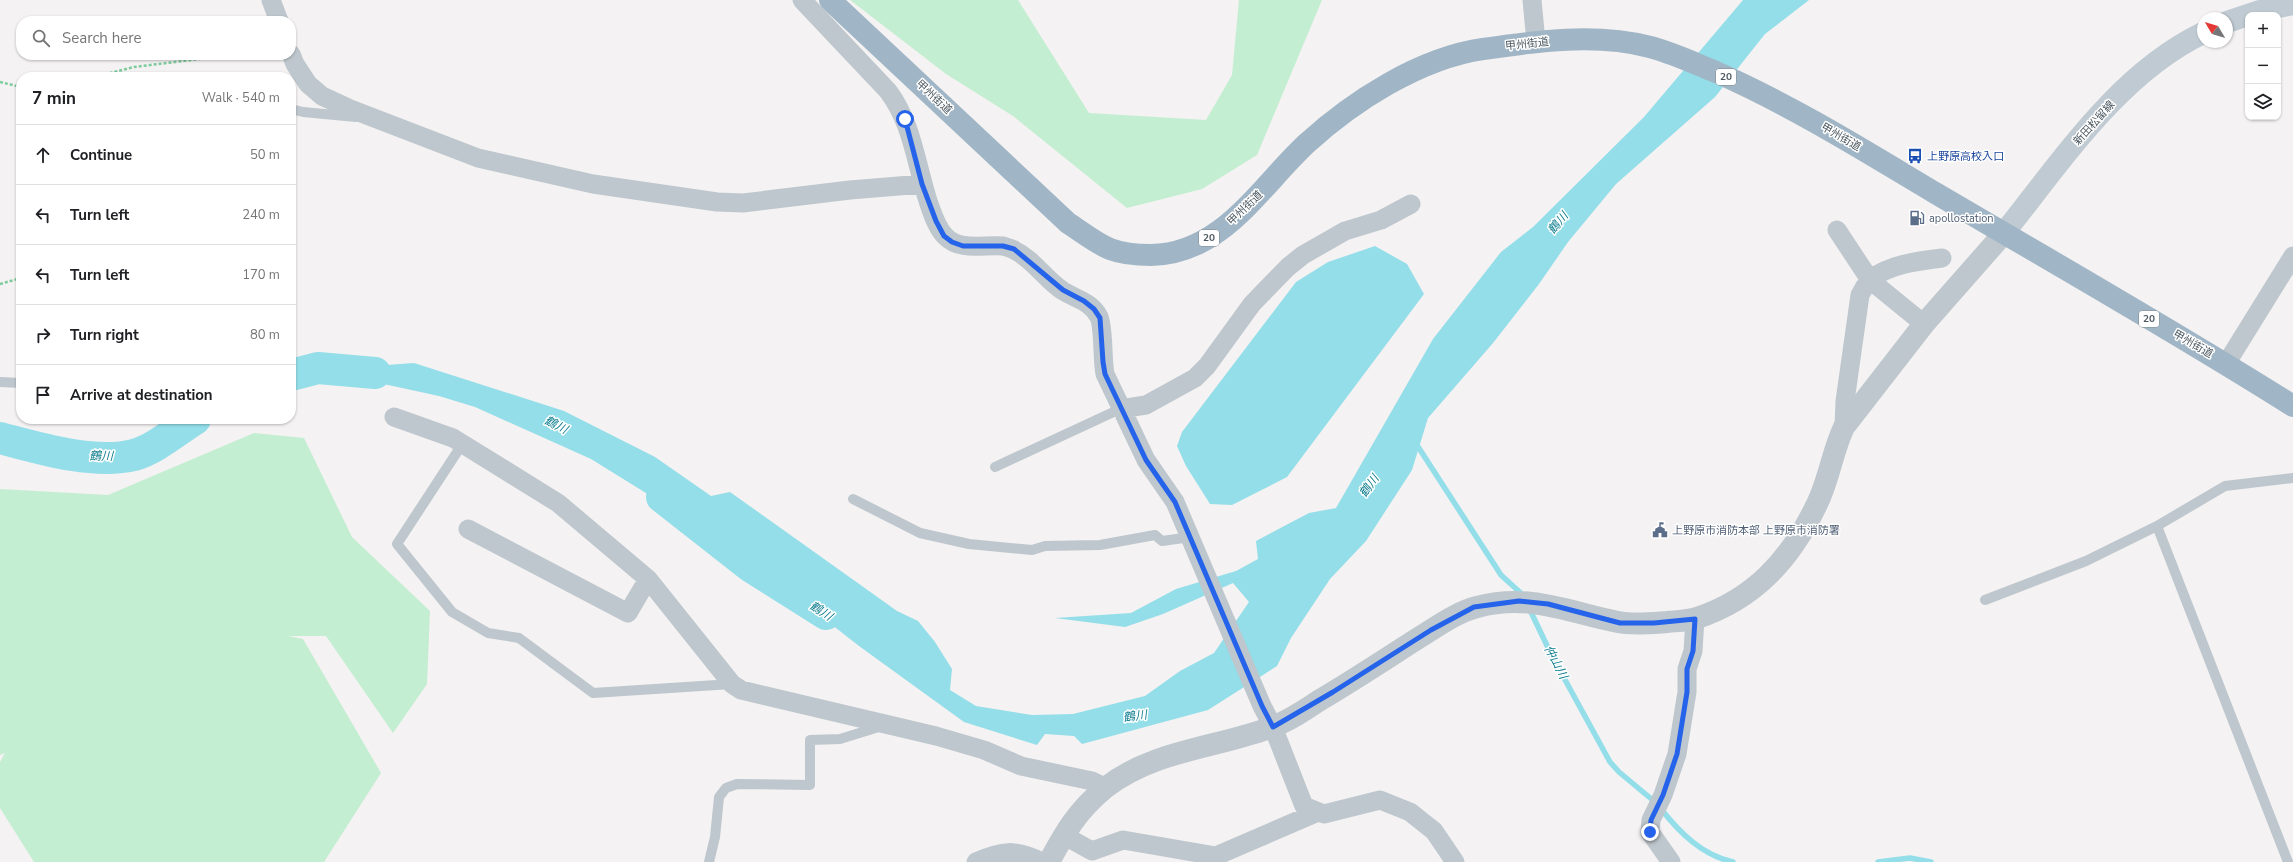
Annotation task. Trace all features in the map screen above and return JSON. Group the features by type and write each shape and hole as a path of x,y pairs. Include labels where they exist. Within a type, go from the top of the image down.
{"highway":[{"name":"甲州街道","path":"830,0 1068,223 1108,248 1124,254 1161,255 1181,251 1204,242 1244,209 1304,146 1333,121 1371,94 1408,74 1467,51 1536,42 1622,42 1673,54 1746,85 1824,127 2226,364 2293,406"}],"main road":[{"path":"2233,20 2260,11 2293,4"},
{"name":"新田松留線","path":"2004,233 2106,109 2167,53 2197,36"}],"street":[{"path":"272,0 277,16"},
{"path":"802,0 888,91 900,107 905,119 922,184 936,221 944,236 952,242 963,246 1003,246 1014,249 1063,290 1084,301 1094,309 1100,318 1105,374 1120,409 1146,460 1175,502 1262,706 1273,727 1304,806 1324,814 1380,800 1410,812 1434,831 1455,862"},
{"path":"1532,0 1536,42"},
{"path":"293,60 308,84 322,96 348,108 380,119 478,158 594,184 717,202 743,203 850,190 922,184"},
{"path":"1120,409 1146,405 1195,378 1207,366 1252,304 1288,267 1303,255 1345,231 1381,220 1411,204"},
{"path":"1837,230 1870,280 1924,324"},
{"path":"1049,862 1063,835 1076,816 1106,788 1129,773 1158,760 1273,727 1456,616 1474,607 1519,601 1548,604 1620,623 1654,623 1695,619 1738,600 1765,580 1787,554 1816,506 1837,442 1844,427 1924,324 2004,233"},
{"path":"2226,364 2293,256"},
{"path":"1844,427 1845,401 1860,295 1870,280 1896,267 1916,261 1942,258"},
{"path":"394,417 463,444 558,503 648,578 732,684 741,690 884,725 936,736 984,750 1021,766 1092,781 1106,788"},
{"path":"468,529 628,612 648,578"},
{"path":"1671,862 1650,832 1651,820 1663,795 1677,754 1687,692 1687,669 1693,651 1695,619"},
{"path":"1063,835 1092,851 1123,840 1216,856 1318,812"},
{"path":"976,862 1001,852 1017,852 1042,862"}],"lane":[{"path":"296,110 380,119"},
{"path":"0,382 16,383"},
{"path":"994,467 1120,409"},
{"path":"463,444 397,544 452,612 488,633 519,638 593,693 732,684"},
{"path":"1985,600 2086,561 2157,526 2225,486 2293,478"},
{"path":"853,499 920,533 969,544 1032,550 1046,546 1100,545 1154,535 1162,541 1191,537"},
{"path":"2157,526 2288,862"},
{"path":"709,862 715,836 719,797 726,788 736,784 810,785 810,740 840,739 884,725"}],"path":[{"path":"114,72 134,67 191,60"},
{"path":"0,82 16,86"},
{"path":"0,284 16,279"}],"green space":[{"path":"850,0 1018,0 1089,113 1206,120 1232,75 1239,0 1322,0 1257,155 1202,189 1127,208 1013,116 946,74"},
{"path":"254,433 304,438 352,537 430,611 427,684 393,733 326,636 288,636 303,639 381,773 324,862 34,862 0,808 0,762 5,753 0,755 0,489 108,495"}],"water":[{"path":"1743,0 1809,0 1765,34 1715,97 1616,184 1568,242 1539,284 1493,343 1428,418 1412,470 1366,541 1330,579 1291,638 1277,666 1208,710 1082,744 1074,736 1045,734 1037,745 964,722 859,646 730,545 591,459 475,407 439,396 319,370 414,363 564,411 655,457 711,496 730,492 897,611 918,621 935,642 952,669 950,690 976,706 1032,715 1073,714 1145,696 1180,671 1214,653 1249,602 1233,583 1163,614 1125,627 1055,618 1131,613 1176,589 1236,571 1258,559 1256,541 1309,513 1336,508 1433,339 1501,252 1533,227 1644,117"},
{"path":"1375,246 1407,264 1424,294 1287,477 1232,505 1210,504 1186,466 1177,446 1182,432 1296,282 1328,262"}],"waterway":[{"name":"鶴川","path":"296,374 318,368 375,373"},
{"name":"鶴川","path":"0,438 66,454 84,457 118,458 134,455 150,449 188,424"},
{"name":"仲山川","path":"1415,442 1501,575 1524,596"},
{"name":"鶴川","path":"662,497 750,566 826,614"},
{"name":"仲山川","path":"1529,608 1552,656 1610,762 1619,772 1655,802"},
{"name":"仲山川","path":"1661,809 1692,842 1711,854 1733,862"},
{"name":"仲山川","path":"1878,862 1910,858 1931,862"}],"place":[{"name":"上野原高校入口","path":"1915,156"},
{"name":"apollostation","path":"1917,218"},
{"name":"上野原市消防本部 上野原市消防署","path":"1660,530"}],"route":[{"path":"905,119 922,184 936,221 944,236 952,242 963,246 1003,246 1014,249 1063,290 1084,301 1094,309 1100,318 1105,374 1120,409 1146,460 1175,502 1262,706 1273,727 1295,716 1431,630 1474,607 1519,601 1548,604 1620,623 1654,623 1695,619 1693,651 1687,669 1687,692 1677,754 1663,795 1651,820 1650,832"}]}
